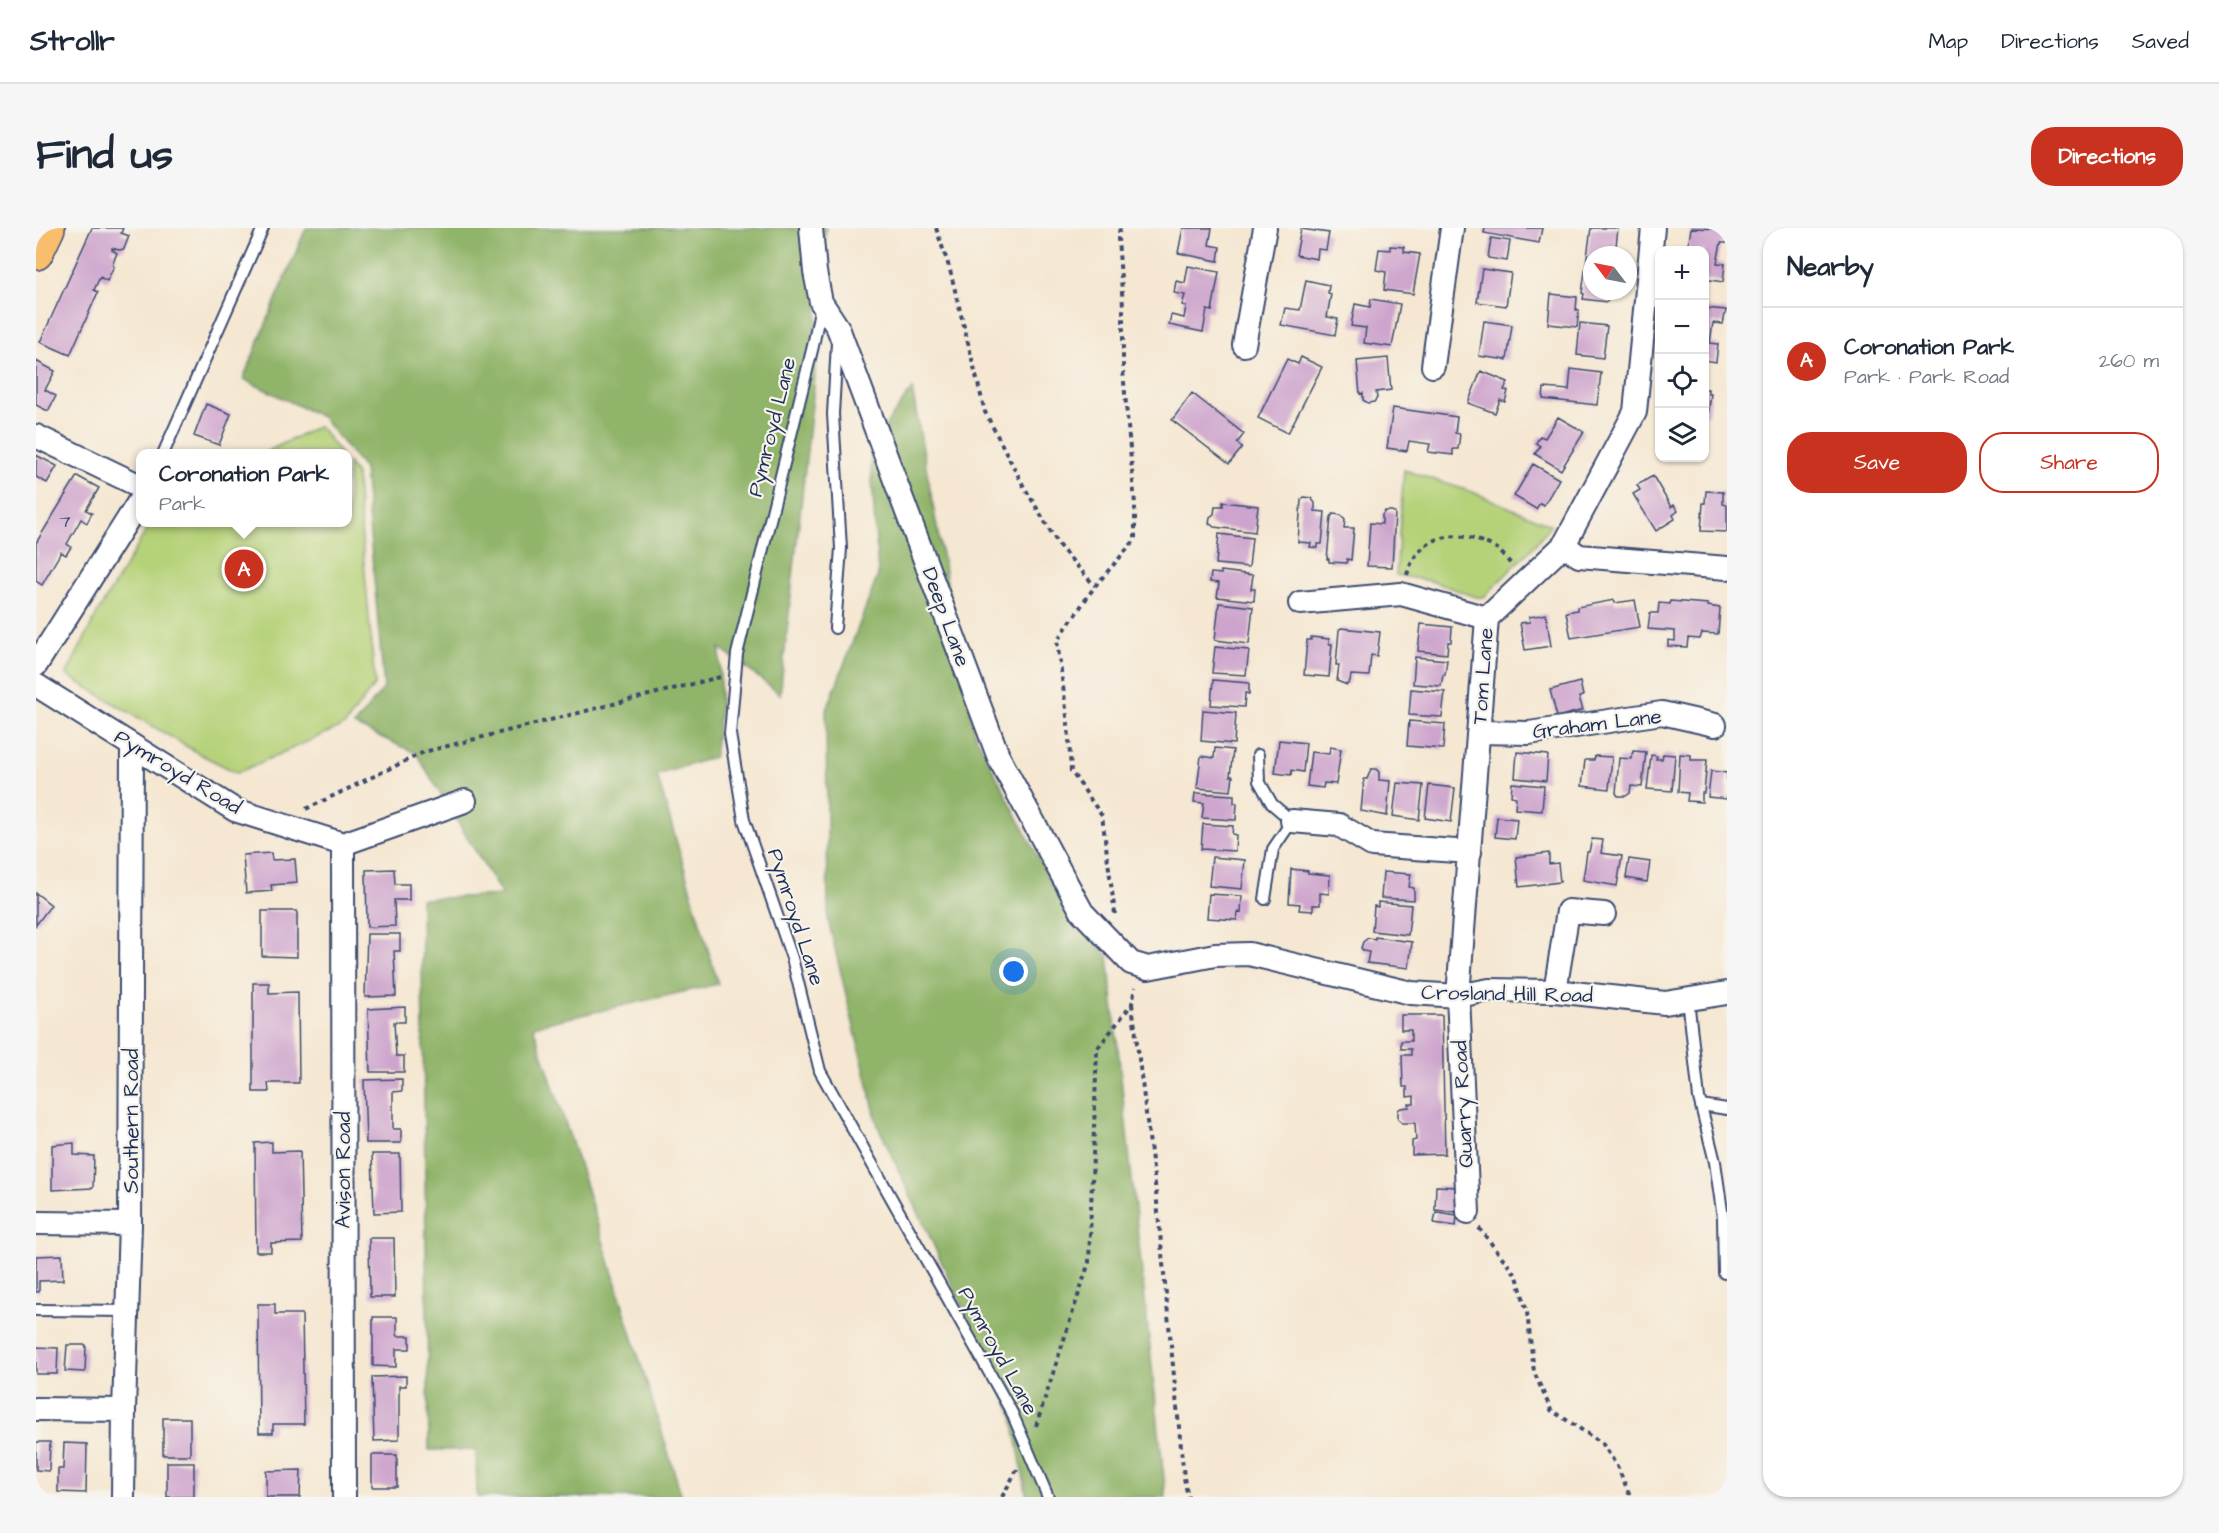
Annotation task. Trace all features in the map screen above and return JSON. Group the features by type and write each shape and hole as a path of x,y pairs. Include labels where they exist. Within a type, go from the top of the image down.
{"main road":[{"path":"36,253 48,228"}],"street":[{"name":"Deep Lane","path":"811,228 815,272 821,302 838,328 999,758 1082,912 1135,962"},
{"path":"1244,345 1265,228"},
{"path":"1433,366 1452,228"},
{"name":"Tom Lane","path":"1458,996 1487,618 1564,545 1635,412 1653,228"},
{"path":"36,436 136,484"},
{"path":"36,665 136,508"},
{"path":"1564,545 1579,556 1727,568"},
{"path":"1300,603 1401,594 1487,618"},
{"name":"Pymroyd Road","path":"36,685 235,810 343,844"},
{"name":"Graham Lane","path":"1479,732 1529,733 1662,713 1715,725"},
{"name":"Southern Road","path":"123,1497 130,1224 132,746"},
{"path":"343,844 465,801"},
{"path":"1292,821 1339,825 1372,845 1470,852"},
{"name":"Avison Road","path":"343,844 344,1497"},
{"path":"1555,991 1568,911 1604,915"},
{"name":"Crosland Hill Road","path":"1135,962 1249,954 1411,993 1458,996 1489,990 1555,991 1665,1003 1727,993"},
{"name":"Quarry Road","path":"1458,996 1468,1212"},
{"path":"36,1223 130,1224"},
{"path":"36,1409 124,1410"}],"lane":[{"path":"165,449 263,228"},
{"name":"Pymroyd Lane","path":"821,302 813,346 737,654 730,734 744,820 792,958 820,1071 1012,1413 1048,1497"},
{"path":"835,628 841,548 833,414 838,328"},
{"path":"1258,755 1259,781 1272,804 1292,821 1274,849 1265,899"},
{"path":"1688,999 1701,1105 1714,1162 1723,1218 1724,1273"},
{"path":"1701,1105 1727,1109"},
{"path":"36,1310 127,1311"}],"path":[{"path":"936,228 950,270 985,412 1023,485 1060,546 1095,586"},
{"path":"1120,228 1118,238 1123,306 1123,371 1135,504 1135,540 1095,586 1058,641 1071,771 1102,816 1135,962 1132,1004 1156,1192 1184,1478 1188,1497"},
{"path":"1401,594 1410,561 1427,543 1449,536 1473,538 1498,549 1525,581"},
{"path":"276,823 424,752 735,673"},
{"path":"1002,1497 1028,1450 1089,1262 1097,1049 1132,1004"},
{"path":"1468,1212 1517,1276 1527,1312 1534,1372 1551,1410 1602,1443 1621,1475 1629,1493 1628,1497"}],"green space":[{"path":"306,228 826,228 817,315 815,378 780,694 720,648 720,708 714,757 657,775 718,984 533,1026 580,1167 682,1497 477,1497 476,1450 429,1450 421,899 502,895 416,753 354,725 384,688 364,469 352,454 352,449 348,449 322,417 243,379"},
{"path":"912,389 974,732 1071,917 1108,956 1166,1497 1027,1497 1012,1413 878,1126 828,920 826,712 878,575 870,447"},
{"path":"319,426 337,449 272,449"},
{"path":"352,468 356,474 375,684 345,725 237,773 198,753 66,675 99,610 149,527 352,527"},
{"path":"1404,470 1475,493 1551,525 1484,597 1476,597 1431,581 1396,575"}],"building":[{"path":"92,228 123,228 121,233 129,236 124,249 112,248 117,253 112,265 114,266 107,281 100,277 94,290 98,292 70,355 40,342"},
{"path":"1183,228 1212,228 1209,245 1220,247 1218,261 1178,253"},
{"path":"1485,228 1542,228 1539,243 1484,233"},
{"path":"1591,228 1618,228 1616,246 1589,246"},
{"path":"1691,228 1727,229 1727,243 1721,243 1717,263 1725,264 1723,282 1709,280 1709,246 1689,246"},
{"path":"1301,229 1329,233 1326,250 1318,249 1317,259 1296,255"},
{"path":"1491,238 1510,241 1507,261 1488,258"},
{"path":"1390,246 1404,247 1404,252 1420,254 1413,294 1384,290 1386,272 1376,270 1379,249 1390,250"},
{"path":"1188,266 1219,272 1212,311 1207,310 1203,332 1169,325 1171,315 1184,318 1186,306 1182,305 1185,295 1174,293 1176,281 1185,283"},
{"path":"1482,269 1511,273 1506,306 1477,302"},
{"path":"1306,280 1329,285 1328,293 1331,294 1327,317 1338,319 1335,335 1281,325 1285,308 1300,310"},
{"path":"1551,294 1577,297 1576,310 1579,310 1577,327 1548,324"},
{"path":"1371,299 1400,304 1392,347 1364,343 1366,328 1351,326 1355,304 1370,307"},
{"path":"1709,308 1726,310 1723,324 1713,323 1710,343 1718,344 1716,362 1709,361"},
{"path":"1484,321 1512,325 1507,360 1479,356"},
{"path":"1580,323 1607,326 1603,358 1577,355"},
{"path":"1301,357 1322,367 1288,433 1258,418 1287,359 1298,364"},
{"path":"1388,358 1391,390 1376,392 1377,398 1374,402 1368,403 1363,400 1363,393 1360,394 1357,361"},
{"path":"36,361 55,371 45,390 56,396 48,411 36,405"},
{"path":"1571,369 1601,373 1597,405 1543,399 1544,388 1569,390"},
{"path":"1481,371 1508,382 1504,390 1508,391 1505,402 1500,400 1495,413 1468,403"},
{"path":"1192,393 1244,434 1237,443 1242,448 1229,464 1172,420"},
{"path":"206,404 231,414 219,445 194,436"},
{"path":"1393,408 1457,417 1455,433 1460,434 1458,449 1453,449 1453,455 1428,452 1430,444 1409,441 1407,451 1387,448"},
{"path":"1558,417 1584,432 1561,470 1535,454 1540,446 1536,443 1540,436 1545,438"},
{"path":"36,455 57,466 47,483 36,477"},
{"path":"1533,464 1559,479 1544,505 1540,503 1536,509 1514,496"},
{"path":"77,476 99,488 86,510 92,513 87,523 81,519 67,544 71,547 66,555 61,552 42,585 36,581 36,543"},
{"path":"1653,476 1671,507 1674,505 1678,511 1673,515 1675,519 1656,531 1633,494 1640,490 1637,485"},
{"path":"1706,491 1723,492 1723,504 1727,505 1727,532 1701,531"},
{"path":"1304,497 1311,498 1315,503 1315,511 1325,512 1322,544 1318,544 1318,548 1310,547 1311,543 1298,542 1301,500"},
{"path":"1223,502 1258,506 1255,532 1214,527 1209,523 1215,506 1223,506"},
{"path":"1385,511 1395,513 1392,567 1367,566 1370,523 1382,524 1382,515"},
{"path":"1333,514 1341,515 1345,519 1344,528 1354,528 1351,560 1347,559 1347,563 1329,562 1327,559"},
{"path":"1219,534 1252,538 1249,567 1216,564"},
{"path":"1221,571 1253,575 1251,589 1255,589 1254,601 1217,597 1219,583 1210,582 1211,573 1221,574"},
{"path":"1614,600 1615,603 1635,600 1640,627 1571,638 1566,612 1577,610 1577,607"},
{"path":"1670,601 1708,604 1708,606 1720,608 1718,634 1702,633 1700,639 1688,638 1687,647 1668,646 1668,640 1675,641 1675,631 1648,629 1650,613 1658,613 1659,603 1670,604"},
{"path":"1219,603 1253,607 1249,644 1215,640"},
{"path":"1546,614 1551,646 1525,650 1520,623 1530,622 1529,617"},
{"path":"1421,624 1452,627 1447,654 1418,651"},
{"path":"1341,628 1380,632 1377,656 1371,655 1369,676 1351,675 1347,685 1337,681 1339,665 1336,665"},
{"path":"1311,637 1329,639 1329,644 1332,644 1329,677 1304,675 1307,640 1311,640"},
{"path":"1215,647 1249,650 1246,675 1212,673"},
{"path":"1415,657 1447,660 1441,686 1413,684"},
{"path":"1213,680 1249,683 1249,694 1245,693 1244,707 1211,705"},
{"path":"1580,682 1583,696 1579,697 1583,710 1557,717 1550,690"},
{"path":"1411,689 1445,692 1442,717 1409,715"},
{"path":"1203,710 1236,713 1234,744 1201,741"},
{"path":"1409,721 1445,724 1443,749 1407,746"},
{"path":"1279,740 1306,743 1303,772 1292,770 1291,775 1275,773"},
{"path":"1330,747 1341,749 1336,784 1324,783 1323,788 1307,786 1311,752 1329,754"},
{"path":"1215,748 1233,750 1231,791 1197,788 1201,756 1214,758"},
{"path":"1633,751 1646,752 1642,787 1631,786 1630,793 1626,796 1618,796 1616,793 1619,758 1632,759"},
{"path":"1517,752 1548,755 1546,781 1515,778"},
{"path":"1663,754 1675,755 1672,791 1647,789 1651,755 1657,756 1656,759 1662,759"},
{"path":"1680,754 1691,755 1691,760 1707,760 1702,802 1687,801 1688,793 1678,792"},
{"path":"1595,756 1612,757 1609,789 1582,786 1585,760 1594,760"},
{"path":"1371,769 1379,772 1379,780 1390,781 1387,816 1361,811 1364,779 1367,779"},
{"path":"1711,771 1727,773 1727,799 1708,797"},
{"path":"1397,783 1423,785 1419,820 1393,816"},
{"path":"1512,783 1544,786 1542,811 1515,809 1516,797 1511,796"},
{"path":"1429,785 1455,788 1451,822 1425,818"},
{"path":"1195,793 1234,795 1234,803 1237,803 1236,820 1202,818 1204,803 1194,802"},
{"path":"1497,817 1517,819 1515,839 1495,837"},
{"path":"1203,824 1233,826 1232,834 1236,835 1235,851 1201,849"},
{"path":"1592,839 1603,840 1601,853 1622,856 1617,886 1583,880 1587,852 1589,852"},
{"path":"271,853 272,860 295,859 297,883 271,885 272,891 246,893 243,855"},
{"path":"1549,853 1549,864 1558,863 1560,882 1519,887 1516,857"},
{"path":"1212,857 1245,860 1242,889 1209,886"},
{"path":"1629,859 1650,862 1647,882 1626,878"},
{"path":"394,869 395,884 409,884 409,900 394,900 395,926 367,927 366,870"},
{"path":"1291,869 1330,875 1329,894 1320,893 1320,905 1313,905 1313,911 1299,910 1300,904 1289,903"},
{"path":"1383,872 1411,874 1409,887 1414,888 1414,900 1381,898"},
{"path":"36,893 51,905 36,925"},
{"path":"1209,894 1242,896 1241,913 1238,912 1237,920 1207,918"},
{"path":"1378,902 1411,905 1408,935 1372,931 1374,906 1378,907"},
{"path":"262,911 297,911 297,957 262,956"},
{"path":"367,934 400,934 400,951 394,951 396,996 365,997"},
{"path":"1375,937 1412,942 1409,968 1367,963 1369,952 1361,948 1363,942 1368,938 1375,939"},
{"path":"253,983 269,983 269,993 298,992 299,1083 268,1083 269,1092 253,1092"},
{"path":"405,1007 405,1022 394,1022 396,1056 404,1056 404,1072 370,1072 368,1009"},
{"path":"1401,1015 1442,1015 1445,1154 1412,1155 1412,1141 1416,1140 1415,1123 1402,1123 1398,1119 1398,1110 1414,1104 1414,1096 1407,1097 1407,1087 1403,1087 1402,1055 1411,1055 1411,1049 1401,1049 1401,1041 1411,1041 1411,1030 1401,1030"},
{"path":"402,1079 402,1091 393,1092 393,1129 401,1129 401,1143 366,1143 364,1080"},
{"path":"272,1142 272,1152 300,1151 302,1242 271,1243 271,1252 256,1252 255,1143"},
{"path":"74,1143 74,1155 94,1156 93,1188 52,1190 52,1145"},
{"path":"372,1154 400,1154 401,1212 374,1213"},
{"path":"1436,1186 1457,1187 1456,1212 1435,1210"},
{"path":"1436,1212 1457,1215 1456,1226 1434,1223"},
{"path":"369,1238 394,1238 395,1297 370,1297"},
{"path":"62,1255 63,1280 39,1281 39,1292 36,1292 36,1256"},
{"path":"258,1304 275,1304 275,1314 302,1314 304,1424 273,1424 273,1433 259,1433"},
{"path":"373,1317 397,1317 397,1336 410,1336 410,1349 396,1349 396,1367 373,1366"},
{"path":"67,1345 86,1345 85,1372 65,1371"},
{"path":"36,1347 58,1348 57,1374 36,1374"},
{"path":"406,1376 406,1386 399,1386 399,1440 374,1441 372,1377"},
{"path":"163,1418 190,1418 190,1455 163,1455"},
{"path":"36,1442 50,1442 49,1471 36,1470"},
{"path":"64,1443 87,1444 86,1493 58,1492 58,1469 63,1469"},
{"path":"372,1455 397,1455 397,1487 372,1487"},
{"path":"167,1462 194,1462 194,1497 167,1497"},
{"path":"301,1470 300,1497 266,1497 266,1471"}],"place":[{"name":"Coronation Park","path":"244,569"}]}
